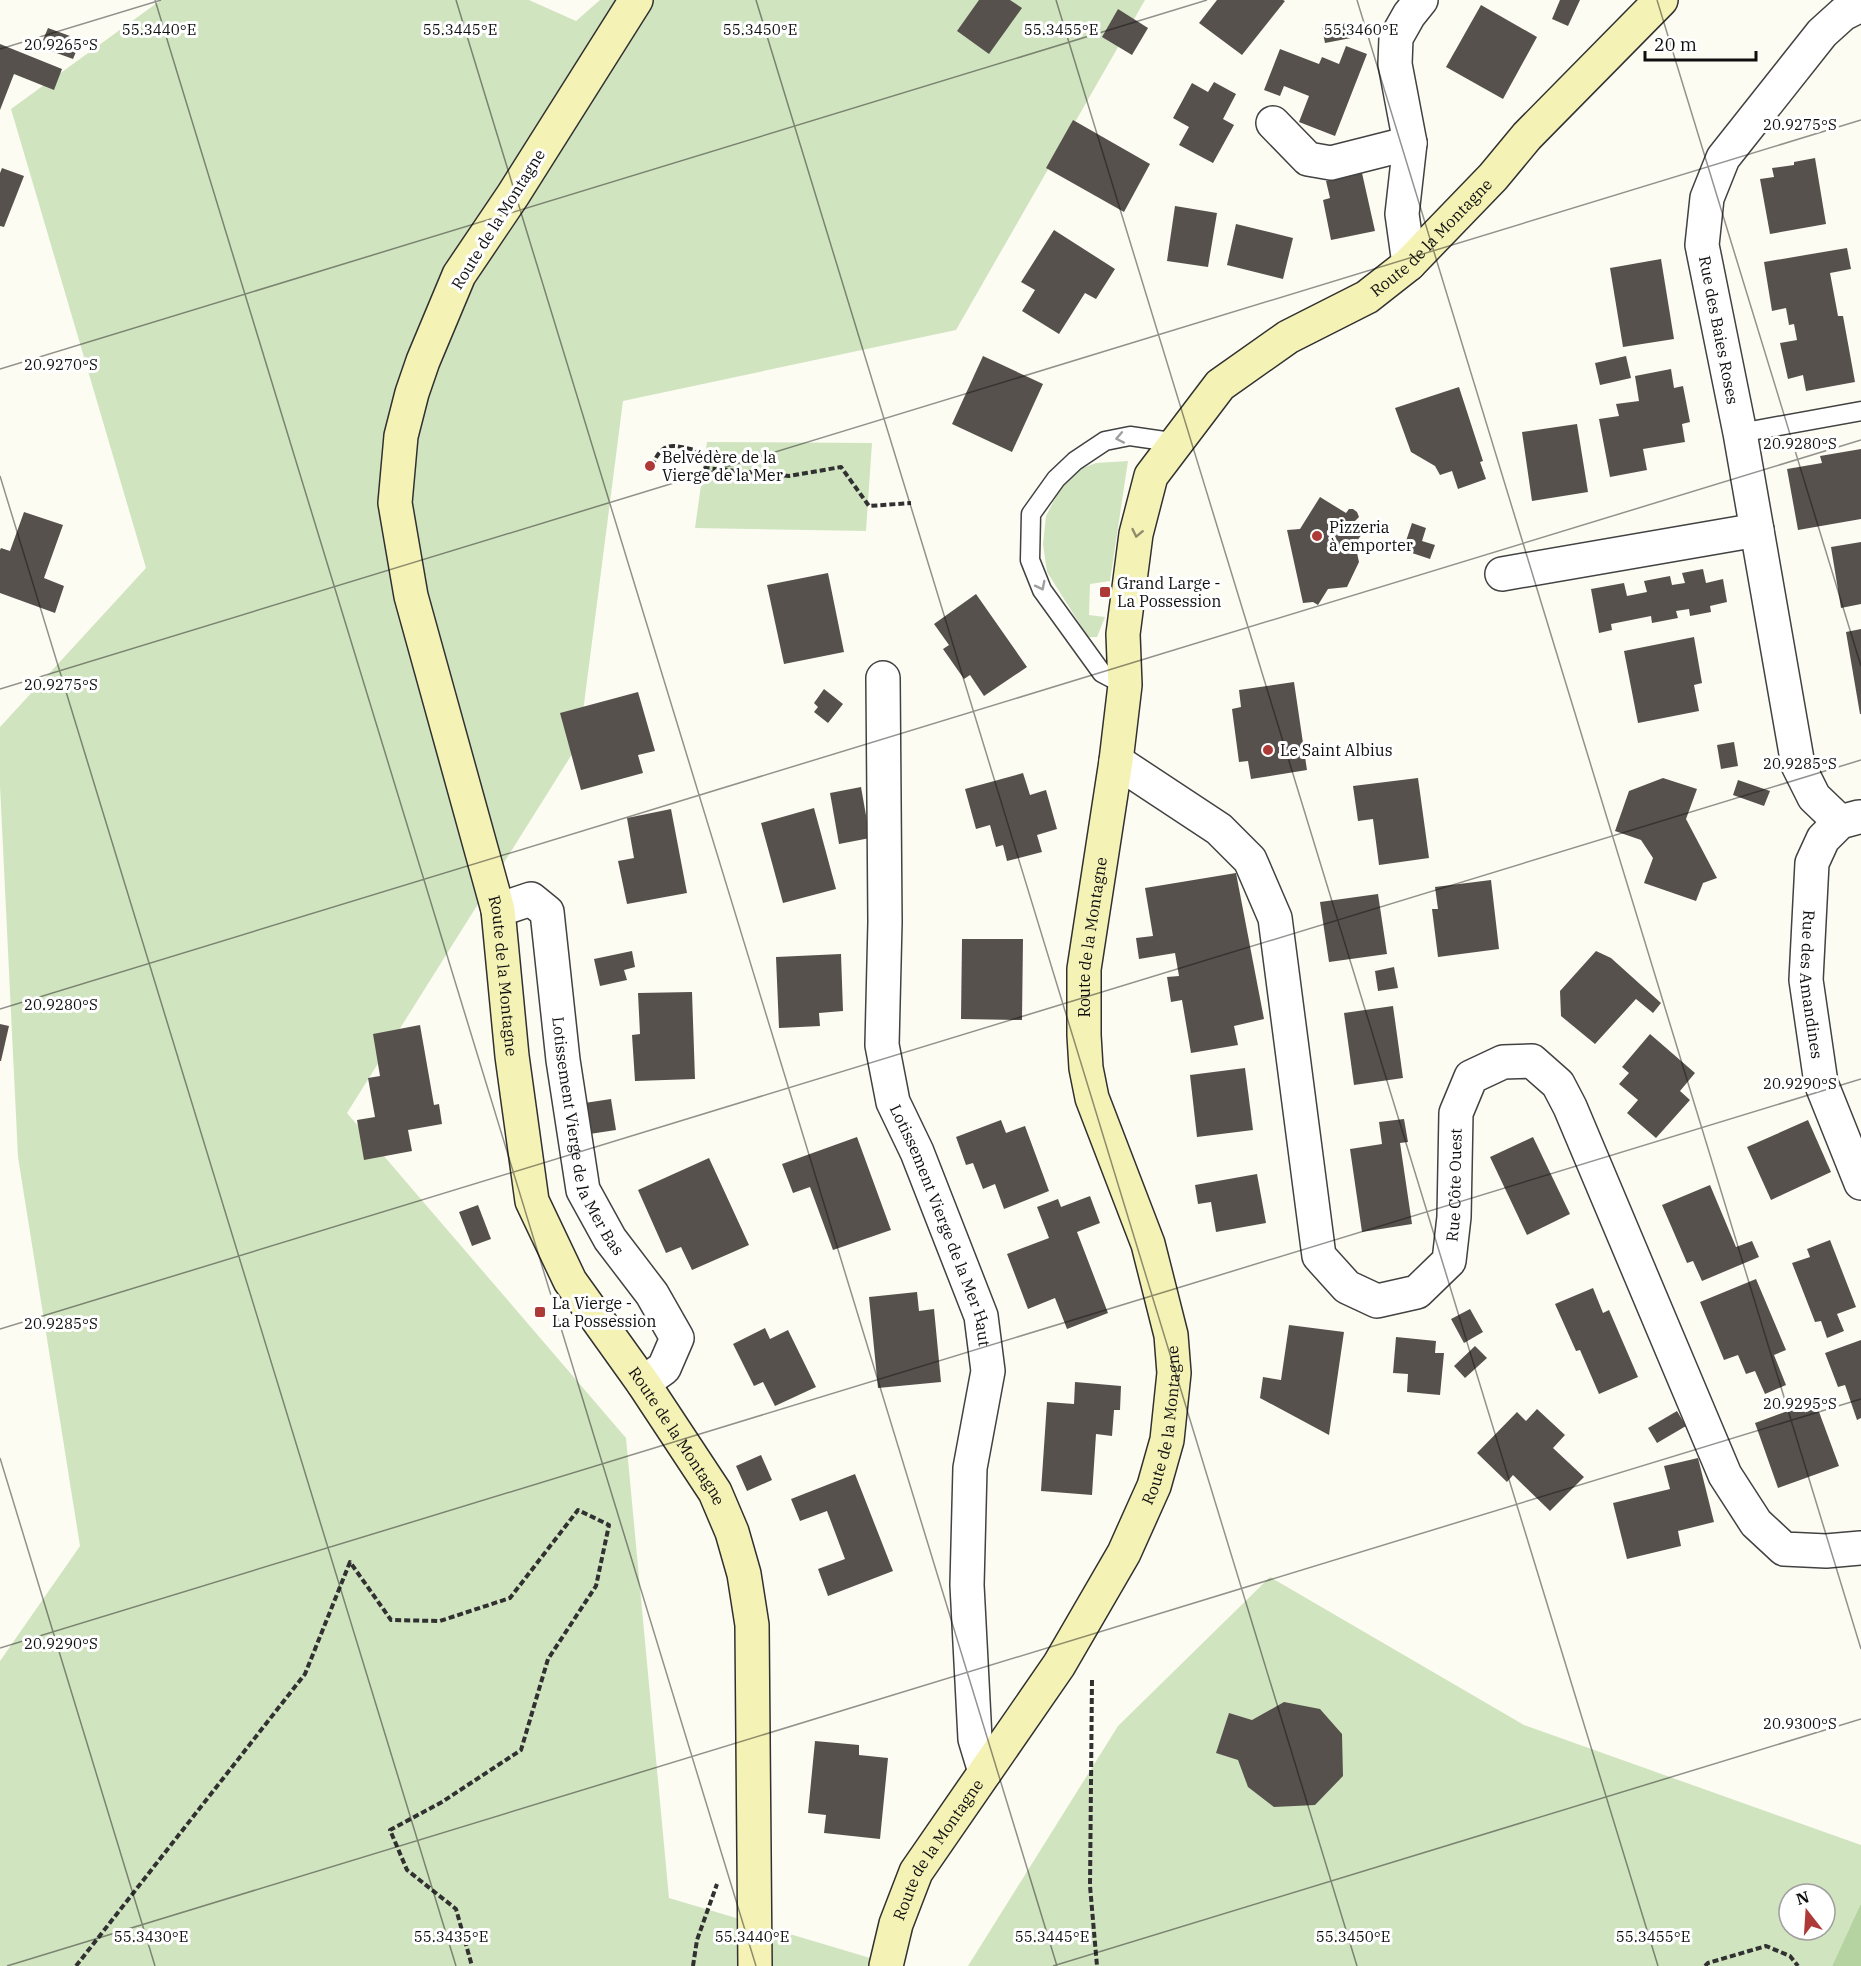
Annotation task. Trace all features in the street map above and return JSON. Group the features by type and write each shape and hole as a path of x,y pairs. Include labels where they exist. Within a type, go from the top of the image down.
{"main road":[{"name":"Route de la Montagne","path":"636,0 513,195 459,275 423,361 401,436 395,503 411,596 498,910 512,1056 532,1201 570,1281 644,1383 715,1492 732,1532 744,1574 752,1625 755,1966"},
{"name":"Route de la Montagne","path":"886,1966 887,1953 896,1924 916,1872 1059,1665 1124,1553 1154,1486 1167,1440 1174,1373 1171,1335 1148,1244 1092,1098 1086,1068 1084,969 1116,761 1125,685 1141,637 1167,488 1178,443 1220,385 1288,337 1367,297 1409,264 1493,177 1527,136 1661,0"}],"street":[{"path":"1409,264 1402,214 1410,143 1395,64 1396,38 1421,0"},
{"name":"Rue des Baies Roses","path":"1850,819 1814,797 1798,765 1740,433 1702,245 1707,198 1723,158 1821,33 1843,14 1861,5"},
{"path":"1273,123 1308,159 1331,163 1410,143"},
{"path":"1502,574 1757,530"},
{"name":"Lotissement Vierge de la Mer Haut","path":"883,678 885,922 882,1045 893,1102 916,1152 981,1316 988,1371 970,1468 967,1585 975,1739 985,1772"},
{"name":"Rue Côte Ouest","path":"1116,761 1219,828 1250,860 1275,918 1319,1256 1347,1287 1377,1301 1417,1292 1449,1261 1454,1217 1456,1113 1471,1077 1503,1062 1532,1061 1558,1084 1570,1107 1725,1475 1756,1523 1784,1549 1826,1551 1861,1548"},
{"name":"Rue des Amandines","path":"1850,819 1823,839 1812,863 1806,980 1821,1083 1861,1182"},
{"name":"Lotissement Vierge de la Mer Bas","path":"498,910 531,899 547,912 563,1060 583,1190 610,1239 652,1293 677,1338 664,1368 644,1383"}],"lane":[{"path":"1740,433 1861,411"},
{"path":"1125,685 1102,672 1042,590 1030,560 1031,514 1056,478 1105,441 1130,436 1178,443"}],"path":[{"path":"652,466 658,453 671,445 695,450 706,468 789,476 841,467 869,506 911,503"},
{"path":"76,1966 304,1674 350,1563 391,1620 440,1621 510,1598 578,1510 609,1525 596,1586 548,1659 521,1750 442,1802 390,1830 406,1870 456,1909 472,1966"},
{"path":"1092,1677 1090,1886 1097,1966"},
{"path":"1705,1966 1708,1963 1766,1946 1790,1956 1798,1966"}],"green space":[{"path":"161,0 529,0 576,21 600,0 1145,0 956,330 623,401 579,743 347,1113 626,1438 669,1898 897,1966 0,1966 0,1661 80,1546 18,1157 0,786 0,727 146,568 11,109"},
{"path":"707,442 872,443 866,531 695,528"},
{"path":"1128,461 1110,581 1090,584 1089,615 1105,617 1097,637 1088,637 1047,572 1043,544 1046,516 1058,493 1075,471 1096,463"},
{"path":"1270,1577 1524,1725 1861,1845 1861,1903 1832,1966 968,1966 1118,1726"},
{"path":"1861,1903 1861,1966 1832,1966"}],"building":[{"path":"979,0 1010,0 1022,8 989,54 957,31"},
{"path":"1217,0 1285,1 1242,55 1199,23"},
{"path":"1560,0 1580,0 1568,26 1552,19"},
{"path":"1481,5 1537,37 1503,99 1446,67"},
{"path":"1118,9 1148,28 1132,55 1102,37"},
{"path":"1348,23 1351,38 1325,43 1322,28"},
{"path":"48,28 81,40 73,59 40,47"},
{"path":"0,44 62,69 54,90 14,74 0,110"},
{"path":"1346,46 1367,54 1335,136 1299,122 1309,96 1284,86 1280,96 1264,90 1280,49 1319,64 1322,57 1339,64"},
{"path":"1214,82 1236,94 1223,119 1234,125 1213,163 1179,145 1189,127 1173,118 1192,83 1208,92"},
{"path":"1073,120 1150,164 1124,212 1046,168"},
{"path":"1815,158 1826,224 1770,234 1760,179 1774,177 1772,168 1794,165 1794,162"},
{"path":"2,168 24,176 4,227 0,226 0,173"},
{"path":"1362,173 1375,231 1331,240 1323,200 1330,198 1326,181"},
{"path":"1175,206 1217,213 1208,267 1167,261"},
{"path":"1236,224 1293,238 1283,279 1227,265"},
{"path":"1054,230 1115,269 1096,299 1085,293 1059,334 1022,311 1035,290 1021,282"},
{"path":"1847,248 1851,269 1830,273 1838,316 1843,316 1855,382 1806,391 1803,375 1788,379 1780,343 1797,340 1794,324 1789,325 1786,308 1772,311 1764,262"},
{"path":"1661,259 1674,339 1623,347 1610,268"},
{"path":"983,356 1043,384 1012,452 952,424"},
{"path":"1626,356 1631,378 1600,385 1595,363"},
{"path":"1671,369 1674,388 1683,386 1690,422 1682,424 1685,442 1643,449 1647,470 1610,477 1599,419 1619,416 1616,404 1639,401 1635,376"},
{"path":"1459,387 1483,461 1480,462 1486,479 1458,489 1452,471 1440,475 1435,466 1411,452 1395,408"},
{"path":"1577,424 1588,492 1532,501 1522,432"},
{"path":"1861,449 1861,519 1798,530 1787,469 1822,463 1820,456"},
{"path":"1320,497 1346,513 1349,509 1353,509 1359,517 1355,521 1366,528 1355,544 1359,562 1347,587 1328,589 1318,605 1313,602 1303,603 1287,530 1300,529"},
{"path":"24,512 63,525 44,578 64,586 55,613 0,593 0,550 1,548 10,551"},
{"path":"1412,523 1426,528 1422,541 1435,545 1430,559 1403,550"},
{"path":"1861,542 1861,604 1841,608 1831,547"},
{"path":"1703,569 1706,583 1723,579 1727,602 1710,606 1711,612 1690,616 1689,609 1676,611 1678,618 1652,623 1651,616 1611,624 1612,630 1599,633 1591,589 1624,583 1627,596 1647,592 1644,581 1670,576 1672,585 1685,583 1682,573"},
{"path":"828,573 844,652 784,664 767,585"},
{"path":"976,594 1027,667 984,696 970,675 964,679 943,649 949,645 934,624"},
{"path":"1861,629 1861,714 1860,714 1846,632"},
{"path":"1694,637 1702,683 1694,685 1699,711 1638,723 1624,651"},
{"path":"1294,682 1307,770 1251,779 1248,761 1239,762 1232,709 1241,707 1239,690"},
{"path":"824,689 843,704 828,723 814,712 818,707 814,703"},
{"path":"638,692 655,751 638,755 643,773 581,790 560,713"},
{"path":"1734,742 1738,766 1721,769 1717,745"},
{"path":"1023,773 1030,795 1046,790 1057,829 1037,835 1042,852 1007,861 1003,845 996,847 990,825 976,829 965,789"},
{"path":"1418,778 1429,858 1379,865 1373,819 1358,821 1353,786"},
{"path":"1663,778 1697,789 1686,819 1717,878 1703,883 1696,901 1644,883 1653,858 1641,840 1615,831 1629,791"},
{"path":"1738,780 1770,791 1764,806 1733,795"},
{"path":"861,787 870,838 839,844 830,793"},
{"path":"814,808 836,889 783,903 761,823"},
{"path":"671,809 687,893 627,904 618,861 634,858 627,818"},
{"path":"1236,873 1264,1019 1234,1026 1238,1045 1191,1053 1182,1000 1171,1002 1167,977 1179,976 1175,953 1139,959 1136,938 1153,936 1145,888"},
{"path":"1491,880 1499,949 1438,957 1432,909 1438,909 1435,887"},
{"path":"1378,894 1387,954 1329,962 1320,902"},
{"path":"962,939 1023,939 1022,1020 961,1019"},
{"path":"632,951 635,967 624,970 627,980 600,986 594,959"},
{"path":"1596,951 1611,958 1661,1003 1653,1013 1636,999 1595,1044 1561,1016 1560,991"},
{"path":"841,954 843,1011 819,1013 820,1026 779,1028 776,957"},
{"path":"1394,967 1398,988 1378,991 1375,971"},
{"path":"692,992 695,1079 635,1081 632,1035 640,1034 638,993"},
{"path":"1393,1006 1403,1078 1354,1085 1344,1013"},
{"path":"0,1024 9,1026 1,1061 0,1061"},
{"path":"420,1025 434,1105 439,1104 442,1124 408,1130 412,1151 364,1160 357,1120 375,1117 368,1078 380,1076 373,1034"},
{"path":"1650,1034 1695,1073 1680,1091 1690,1100 1656,1138 1627,1113 1638,1100 1619,1084 1629,1073 1622,1067"},
{"path":"1245,1068 1253,1130 1197,1137 1190,1075"},
{"path":"611,1099 616,1130 583,1135 578,1104"},
{"path":"1404,1119 1408,1142 1400,1143 1412,1224 1362,1232 1350,1149 1382,1144 1379,1122"},
{"path":"1001,1120 1006,1133 1025,1126 1049,1191 1004,1209 995,1184 983,1189 973,1163 966,1165 956,1137"},
{"path":"1808,1120 1831,1172 1771,1200 1747,1147"},
{"path":"857,1137 891,1230 833,1250 810,1187 793,1193 782,1164"},
{"path":"1533,1137 1570,1214 1527,1235 1490,1157"},
{"path":"709,1158 749,1245 692,1270 681,1247 666,1253 638,1190"},
{"path":"1257,1174 1266,1223 1216,1232 1211,1202 1198,1204 1195,1185"},
{"path":"1710,1185 1736,1247 1752,1241 1759,1257 1702,1281 1693,1261 1687,1263 1662,1205"},
{"path":"1090,1196 1100,1223 1077,1232 1108,1313 1067,1329 1055,1298 1028,1309 1007,1254 1049,1238 1037,1207 1058,1199 1061,1207"},
{"path":"478,1205 491,1239 472,1246 459,1212"},
{"path":"1830,1240 1856,1307 1837,1314 1844,1331 1827,1338 1821,1321 1815,1322 1792,1263 1810,1257 1807,1249"},
{"path":"1756,1279 1786,1350 1774,1355 1786,1385 1765,1394 1755,1371 1746,1374 1738,1355 1724,1360 1700,1302"},
{"path":"1593,1288 1603,1313 1609,1310 1638,1377 1599,1394 1580,1350 1576,1351 1555,1304"},
{"path":"917,1292 919,1311 934,1309 941,1382 878,1388 869,1297"},
{"path":"1470,1309 1483,1332 1464,1343 1451,1319"},
{"path":"1289,1325 1344,1332 1329,1435 1260,1398 1263,1377 1281,1380"},
{"path":"765,1328 770,1339 788,1330 816,1387 775,1406 763,1382 754,1386 733,1344"},
{"path":"1396,1337 1436,1341 1435,1353 1444,1353 1440,1395 1407,1392 1408,1374 1393,1373"},
{"path":"1861,1340 1861,1418 1857,1420 1845,1385 1838,1387 1825,1353"},
{"path":"1475,1346 1487,1358 1465,1378 1454,1366"},
{"path":"1075,1382 1121,1386 1120,1410 1114,1410 1112,1436 1096,1434 1092,1495 1041,1491 1047,1402 1074,1404"},
{"path":"1815,1401 1839,1466 1778,1488 1755,1423"},
{"path":"1537,1409 1565,1435 1553,1448 1584,1477 1550,1511 1513,1475 1507,1482 1477,1453 1517,1412 1526,1421"},
{"path":"1677,1411 1686,1426 1657,1443 1648,1428"},
{"path":"761,1455 772,1480 747,1491 736,1466"},
{"path":"1698,1458 1714,1522 1678,1531 1681,1546 1627,1559 1613,1503 1670,1489 1664,1466"},
{"path":"855,1474 893,1571 828,1596 818,1569 845,1559 827,1511 800,1521 791,1499"},
{"path":"1284,1702 1320,1709 1342,1734 1343,1776 1315,1805 1274,1807 1248,1787 1238,1760 1216,1753 1229,1713 1252,1720"},
{"path":"815,1741 859,1745 859,1755 888,1758 880,1839 824,1833 826,1815 808,1813"}],"place":[{"name":"Belvédère de la Vierge de la Mer","path":"650,466"},
{"name":"Pizzeria à emporter","path":"1317,536"},
{"name":"Grand Large - La Possession","path":"1105,592"},
{"name":"Le Saint Albius","path":"1268,750"},
{"name":"La Vierge - La Possession","path":"540,1312"}]}
